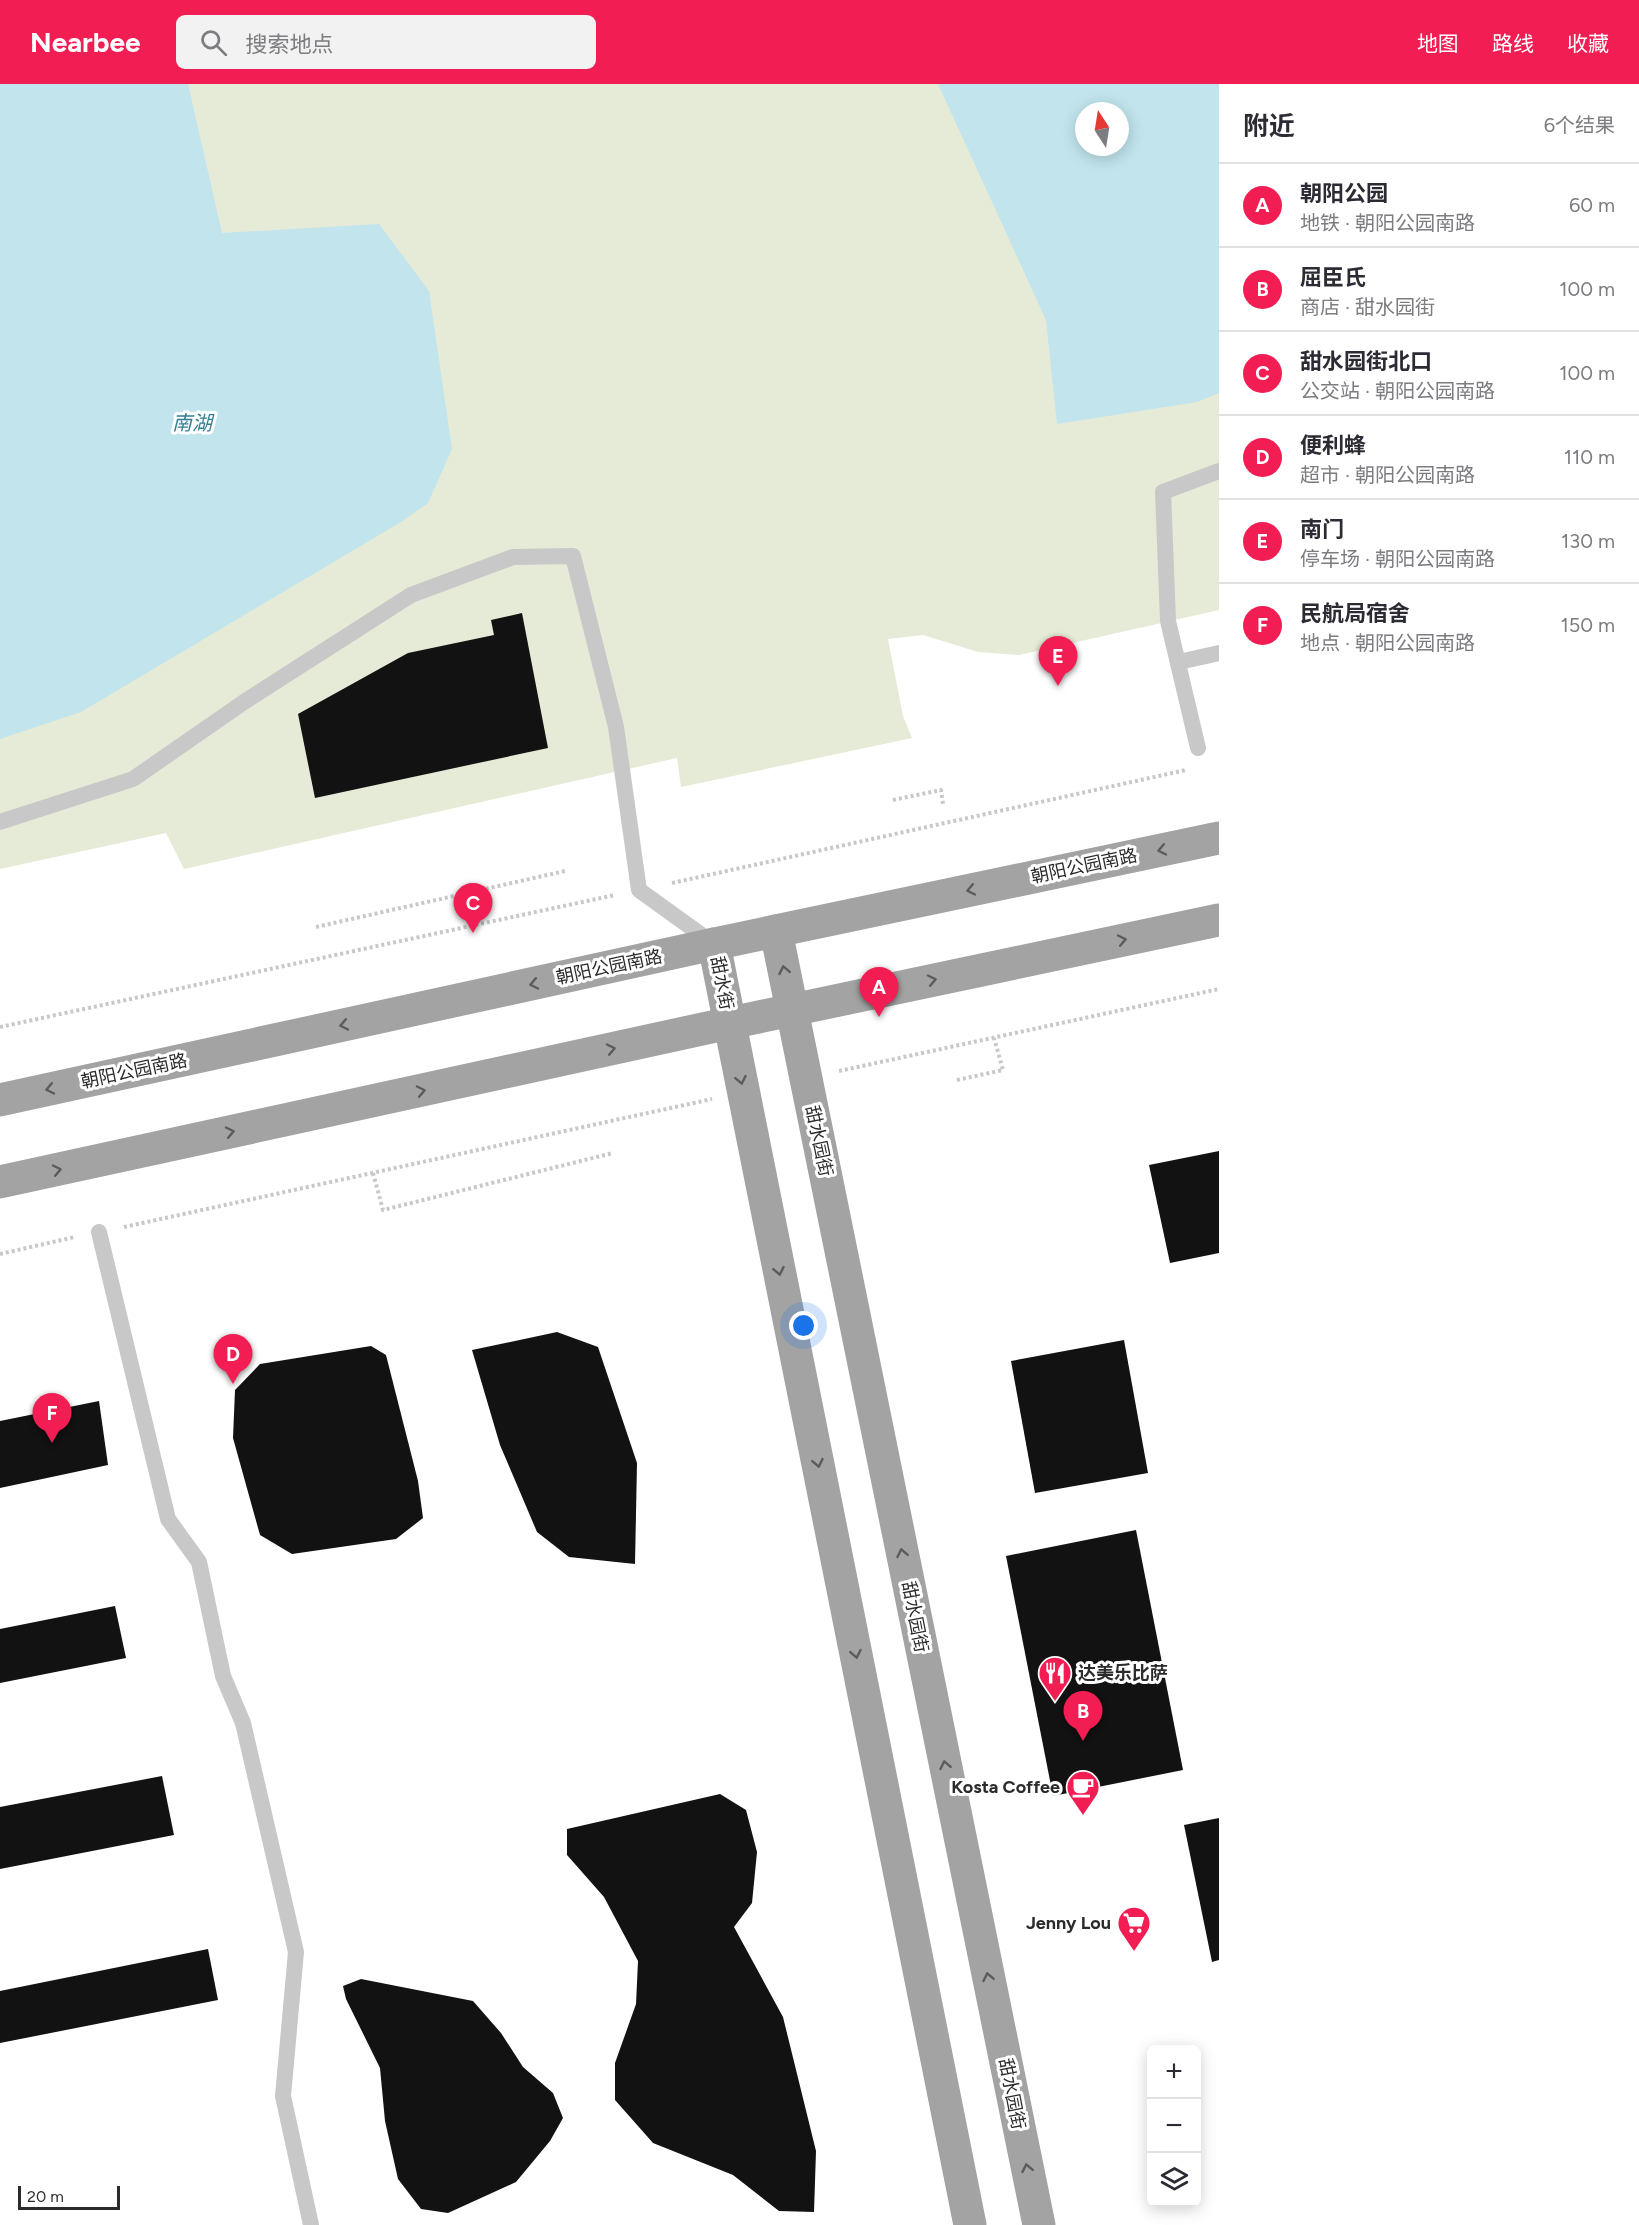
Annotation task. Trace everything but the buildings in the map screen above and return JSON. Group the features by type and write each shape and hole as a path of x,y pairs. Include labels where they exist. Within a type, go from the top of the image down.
{"main road":[{"name":"朝阳公园南路","path":"0,1100 714,944 1219,838"},
{"path":"0,1182 730,1023 1219,920"},
{"name":"甜水园街","path":"776,931 1039,2225"},
{"name":"甜水街","path":"714,944 730,1023"},
{"path":"730,1023 970,2225"}],"lane":[{"path":"1198,748 1168,621 1163,492 1219,471"},
{"path":"0,822 132,779 244,702 411,595 513,557 573,556 616,727 639,890 714,944"},
{"path":"1179,662 1219,653"},
{"path":"99,1232 168,1519 199,1562 223,1676 243,1723 296,1952 283,2096 311,2225"}],"path":[{"path":"0,1027 1196,768"},
{"path":"893,800 941,790 943,804"},
{"path":"316,927 565,871"},
{"path":"806,1078 1219,989"},
{"path":"957,1080 1003,1070 994,1038"},
{"path":"0,1254 743,1092"},
{"path":"373,1173 382,1210 613,1153"}],"green space":[{"path":"0,84 1219,84 1219,610 1019,655 978,652 923,635 888,639 903,716 912,738 681,787 677,758 184,869 166,833 0,869"}],"water":[{"name":"南湖","path":"0,84 188,84 222,233 379,224 429,291 452,449 428,503 401,522 81,712 0,739"},
{"path":"938,84 1219,84 1219,393 1197,402 1057,424 1046,320"}],"place":[{"name":"南门","path":"1058,686"},
{"name":"甜水园街北口","path":"473,933"},
{"name":"朝阳公园","path":"879,1017"},
{"name":"便利蜂","path":"233,1384"},
{"name":"民航局宿舍","path":"52,1443"},
{"name":"达美乐比萨","path":"1055,1702"},
{"name":"屈臣氏","path":"1083,1741"},
{"name":"Kosta Coffee","path":"1083,1816"},
{"name":"Jenny Lou","path":"1134,1952"}]}
